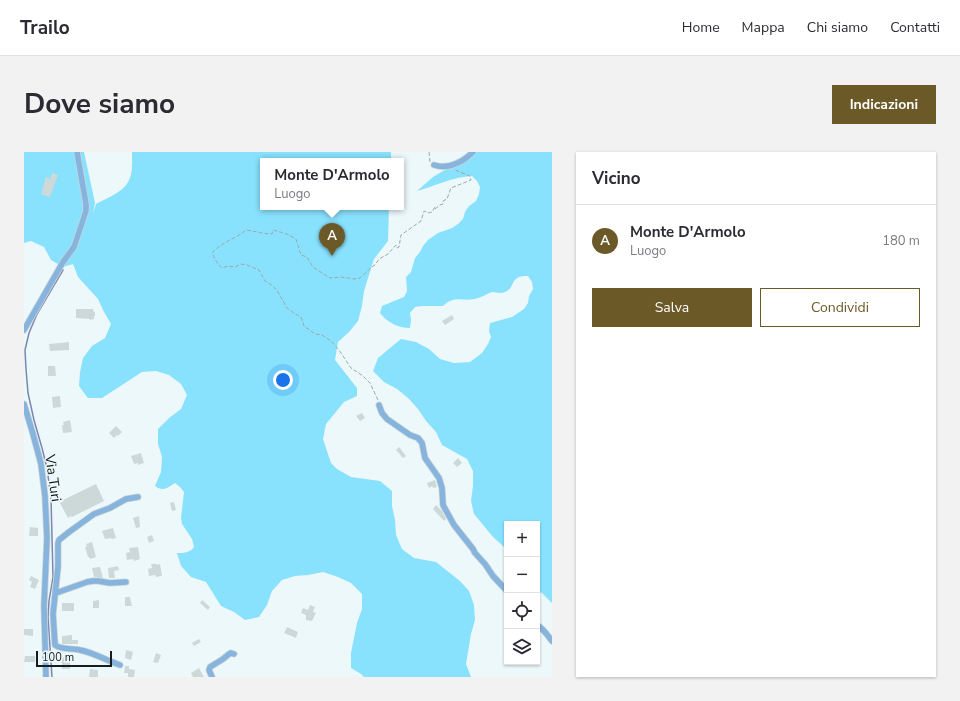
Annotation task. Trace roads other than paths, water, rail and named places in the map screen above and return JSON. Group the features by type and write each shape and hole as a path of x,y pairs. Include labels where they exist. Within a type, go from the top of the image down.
{"street":[{"path":"24,330 63,262 74,247 86,211 77,152"},
{"path":"434,165 442,167 456,163 473,152"},
{"name":"Via Turi","path":"24,404 41,464 45,496 47,538 44,606 49,637 46,677"},
{"path":"379,405 382,413 387,419 410,435 418,438 422,443 425,458 439,478 442,488 443,505 454,525 493,576 504,588"},
{"path":"120,665 93,654 79,650 61,648 56,646 49,637 56,593 58,543 59,540 94,514 110,508 126,499 138,497"},
{"path":"56,593 93,581 110,584 126,582"},
{"path":"540,627 548,634 552,641"},
{"path":"212,677 209,670 210,667 229,654 234,654"}],"waterway":[{"path":"52,677 48,617 53,577 51,498 47,468 28,393 25,350 29,333 37,314 63,270"}],"place":[{"name":"Monte D'Armolo","path":"332,256"}]}
